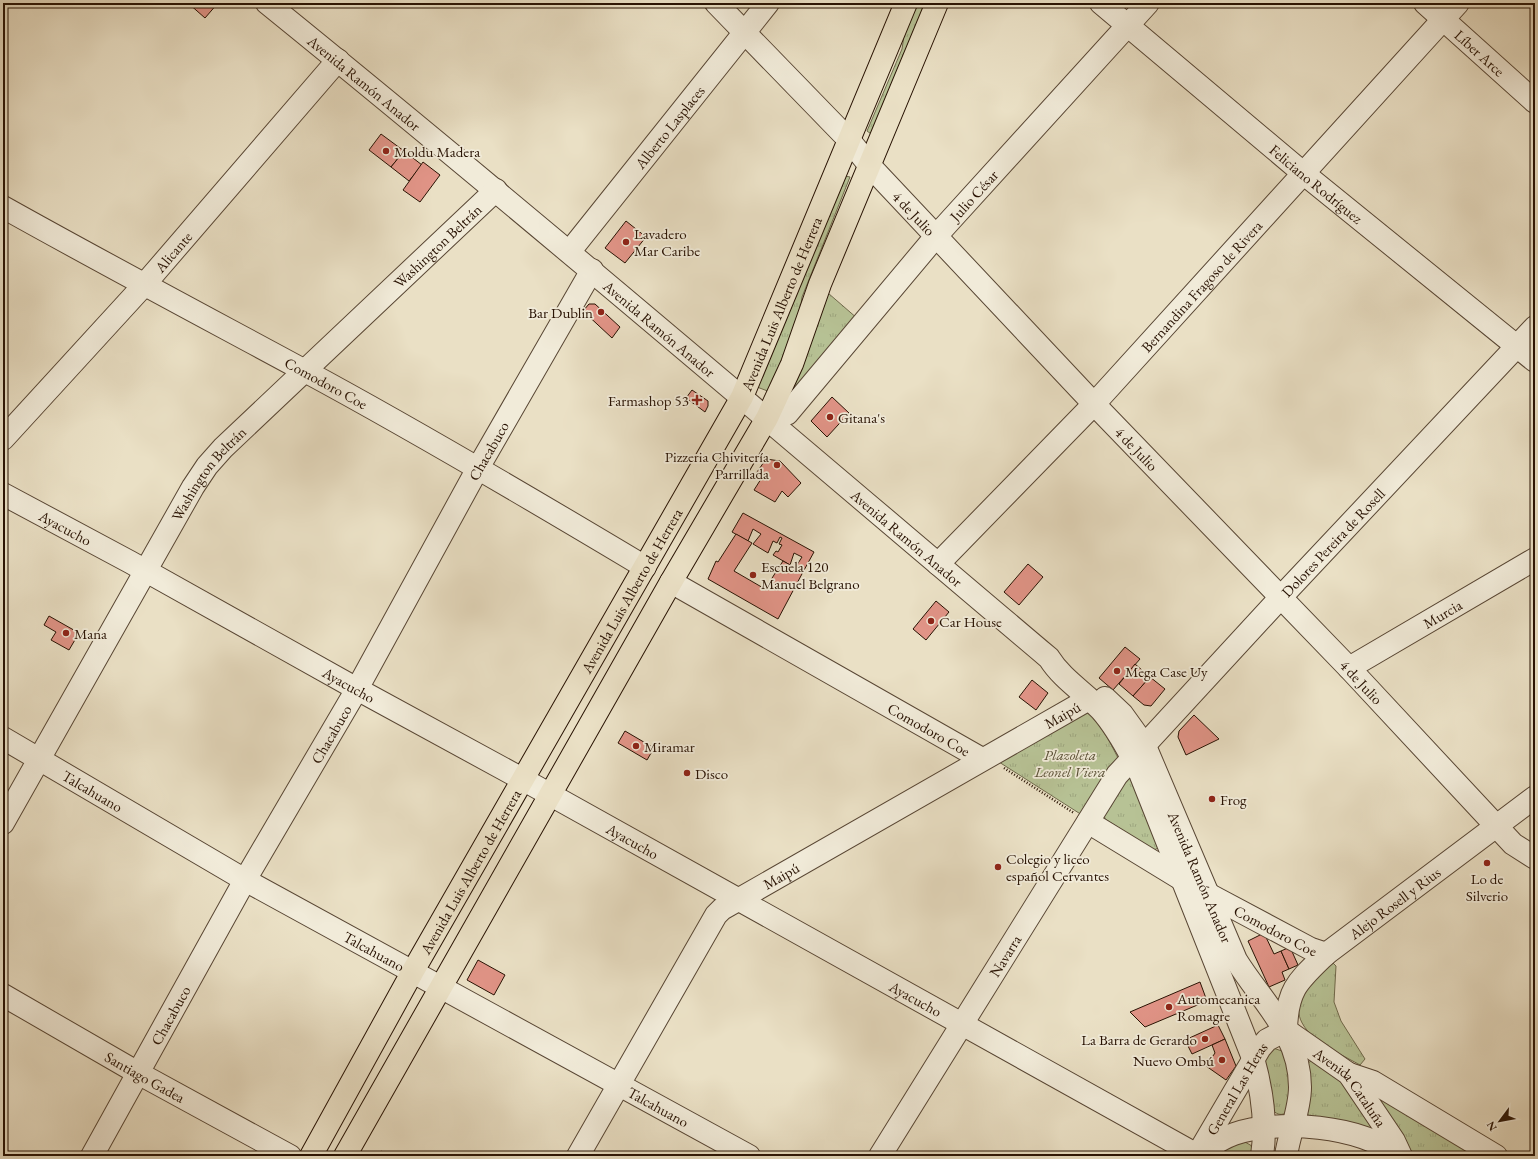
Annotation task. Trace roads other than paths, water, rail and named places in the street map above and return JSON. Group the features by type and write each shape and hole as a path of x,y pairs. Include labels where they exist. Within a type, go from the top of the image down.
{"main road":[{"name":"Avenida Luis Alberto de Herrera","path":"311,1156 414,971 742,397 906,3"},
{"name":"Avenida Luis Alberto de Herrera","path":"345,1156 671,582 767,418 792,364 820,284 937,3"}],"street":[{"name":"Avenida Ramón Anador","path":"267,3 592,270 1049,658 1056,669 1101,710 1139,752 1236,960 1251,985 1286,1030 1294,1053 1300,1086 1299,1102 1286,1156"},
{"name":"4 de Julio","path":"716,3 849,140 870,166 937,235 1094,404 1350,668 1513,844 1535,858"},
{"name":"Alberto Lasplaces","path":"570,252 768,3"},
{"name":"Feliciano Rodríguez","path":"1102,3 1303,173 1535,361"},
{"name":"Julio César","path":"767,418 787,414 937,235 1148,3"},
{"name":"Líber Arce","path":"1425,3 1535,102"},
{"name":"Bernandina Fragoso de Rivera","path":"938,564 1094,404 1458,3"},
{"name":"Alicante","path":"3,439 144,285 338,60"},
{"name":"Washington Beltrán","path":"3,823 147,571 193,487 207,466 223,448 496,190"},
{"name":"Comodoro Coe","path":"3,207 144,285 305,371 478,468 645,567"},
{"name":"Chacabuco","path":"92,1156 245,880 357,689 478,468 592,270"},
{"name":"Dolores Pereira de Rosell","path":"1139,752 1281,597 1535,327"},
{"name":"Ayacucho","path":"3,494 147,571 357,689 524,780 1197,1156"},
{"name":"Murcia","path":"1350,668 1535,559"},
{"name":"Comodoro Coe","path":"671,582 982,759"},
{"name":"Avenida Ramón Anador","path":"1049,658 1061,661 1111,703 1132,726 1139,752 1183,880 1253,1058 1262,1094 1264,1127 1262,1156"},
{"name":"Maipú","path":"578,1156 716,915 722,909 1089,699"},
{"name":"Talcahuano","path":"3,738 38,760 245,880 414,971 441,988 749,1156"},
{"name":"Navarra","path":"880,1156 1117,775 1139,752"},
{"name":"Alejo Rosell y Rius","path":"1286,1030 1288,1004 1298,982 1326,954 1535,798"},
{"path":"1088,822 1183,880"},
{"name":"Comodoro Coe","path":"1206,893 1311,949 1326,954"},
{"name":"Santiago Gadea","path":"3,995 138,1073 290,1156"},
{"name":"General Las Heras","path":"1197,1156 1253,1058 1267,1040 1286,1030"},
{"name":"Avenida Cataluña","path":"1286,1030 1349,1074 1394,1141 1401,1156"},
{"path":"1349,1074 1373,1082 1496,1156"},
{"name":"Avenida Cataluña","path":"1264,1127 1293,1126 1326,1129 1365,1137 1386,1146 1397,1156"},
{"path":"1197,1156 1216,1142 1233,1134 1264,1127"}],"place":[{"name":"Moldu Madera","path":"386,151"},
{"name":"Lavadero Mar Caribe","path":"626,242"},
{"name":"Bar Dublin","path":"601,312"},
{"name":"Farmashop 53","path":"697,400"},
{"name":"Gitana's","path":"830,417"},
{"name":"Pizzeria Chivitería Parrillada","path":"777,465"},
{"name":"Escuela 120 Manuel Belgrano","path":"753,575"},
{"name":"Car House","path":"931,621"},
{"name":"Mana","path":"66,633"},
{"name":"Mega Case Uy","path":"1117,671"},
{"name":"Miramar","path":"636,746"},
{"name":"Disco","path":"687,773"},
{"name":"Frog","path":"1212,799"},
{"name":"Lo de Silverio","path":"1487,863"},
{"name":"Colegio y liceo español Cervantes","path":"998,867"},
{"name":"Automecanica Romagre","path":"1169,1007"},
{"name":"La Barra de Gerardo","path":"1205,1039"},
{"name":"Nuevo Ombú","path":"1222,1060"}],"park label":[{"name":"Plazoleta Leonel Viera","path":"1070,762"}]}
